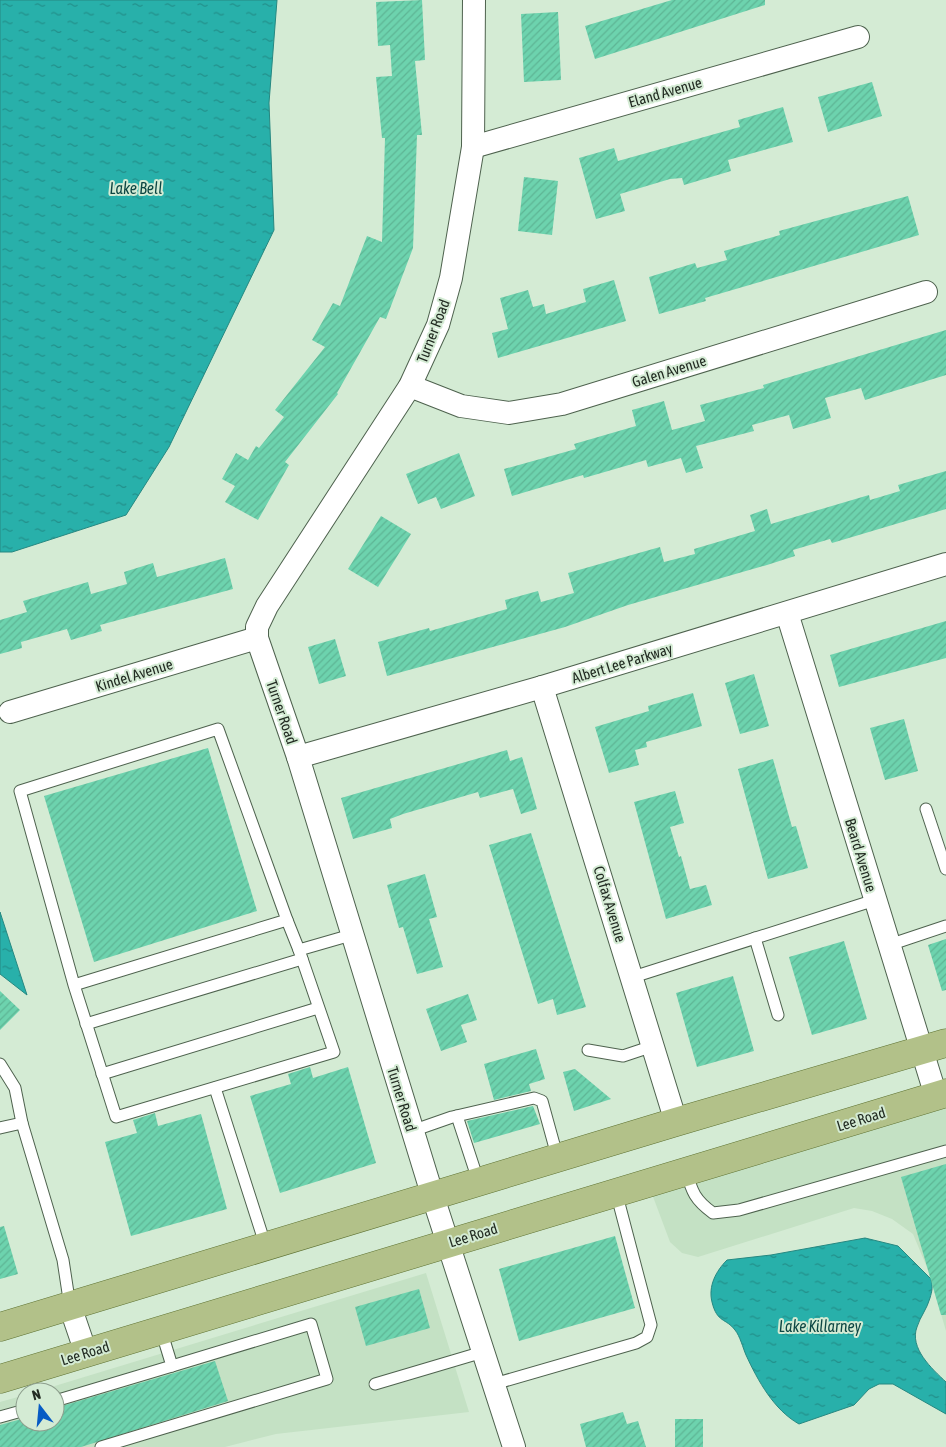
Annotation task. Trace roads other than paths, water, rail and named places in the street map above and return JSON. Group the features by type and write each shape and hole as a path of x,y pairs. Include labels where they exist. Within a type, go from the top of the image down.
{"main road":[{"path":"0,1327 676,1122 933,1047"},
{"name":"Lee Road","path":"0,1379 941,1095"}],"street":[{"name":"Turner Road","path":"474,0 473,147 451,278 438,325 410,386 267,606 257,627 257,638 298,758 432,1197 514,1447"},
{"name":"Eland Avenue","path":"473,147 858,37"},
{"name":"Galen Avenue","path":"410,386 461,406 509,414 562,404 926,292"},
{"name":"Albert Lee Parkway","path":"298,758 542,687 946,564"},
{"name":"Beard Avenue","path":"787,613 889,945 933,1047 941,1095"},
{"name":"Kindel Avenue","path":"10,712 257,638"},
{"name":"Colfax Avenue","path":"542,687 633,977 676,1122"},
{"path":"70,1306 86,1353"}],"lane":[{"path":"218,729 286,920 301,955 334,1052 116,1117 74,985 20,791 218,729"},
{"path":"926,809 946,869"},
{"path":"633,977 875,900"},
{"path":"74,985 286,920"},
{"path":"889,945 946,926"},
{"path":"86,1024 301,955 351,934"},
{"path":"755,938 778,1015"},
{"path":"102,1074 318,1008"},
{"path":"588,1050 623,1056 653,1046"},
{"path":"0,1064 15,1088 22,1123 63,1260 70,1306"},
{"path":"215,1088 266,1247"},
{"path":"412,1131 457,1116 534,1098 542,1101 558,1158"},
{"path":"457,1116 479,1183"},
{"path":"0,1128 22,1123"},
{"path":"686,1171 691,1190 698,1202 713,1213 739,1210 946,1151"},
{"path":"494,1384 636,1343 647,1337 651,1325 616,1192"},
{"path":"65,1398 311,1324 327,1380 101,1447"},
{"path":"161,1330 172,1366"},
{"path":"375,1384 484,1352"},
{"path":"0,1417 15,1413"}],"water":[{"name":"Lake Bell","path":"0,0 277,0 269,103 274,230 169,447 126,515 12,552 0,552"},
{"path":"0,912 27,995 0,974"},
{"name":"Lake Killarney","path":"865,1238 898,1246 931,1279 931,1293 915,1335 916,1343 923,1358 946,1382 946,1414 893,1384 879,1384 869,1389 854,1405 799,1424 774,1403 761,1385 737,1333 732,1326 716,1314 711,1296 714,1279 719,1269 727,1260 771,1255"}]}
